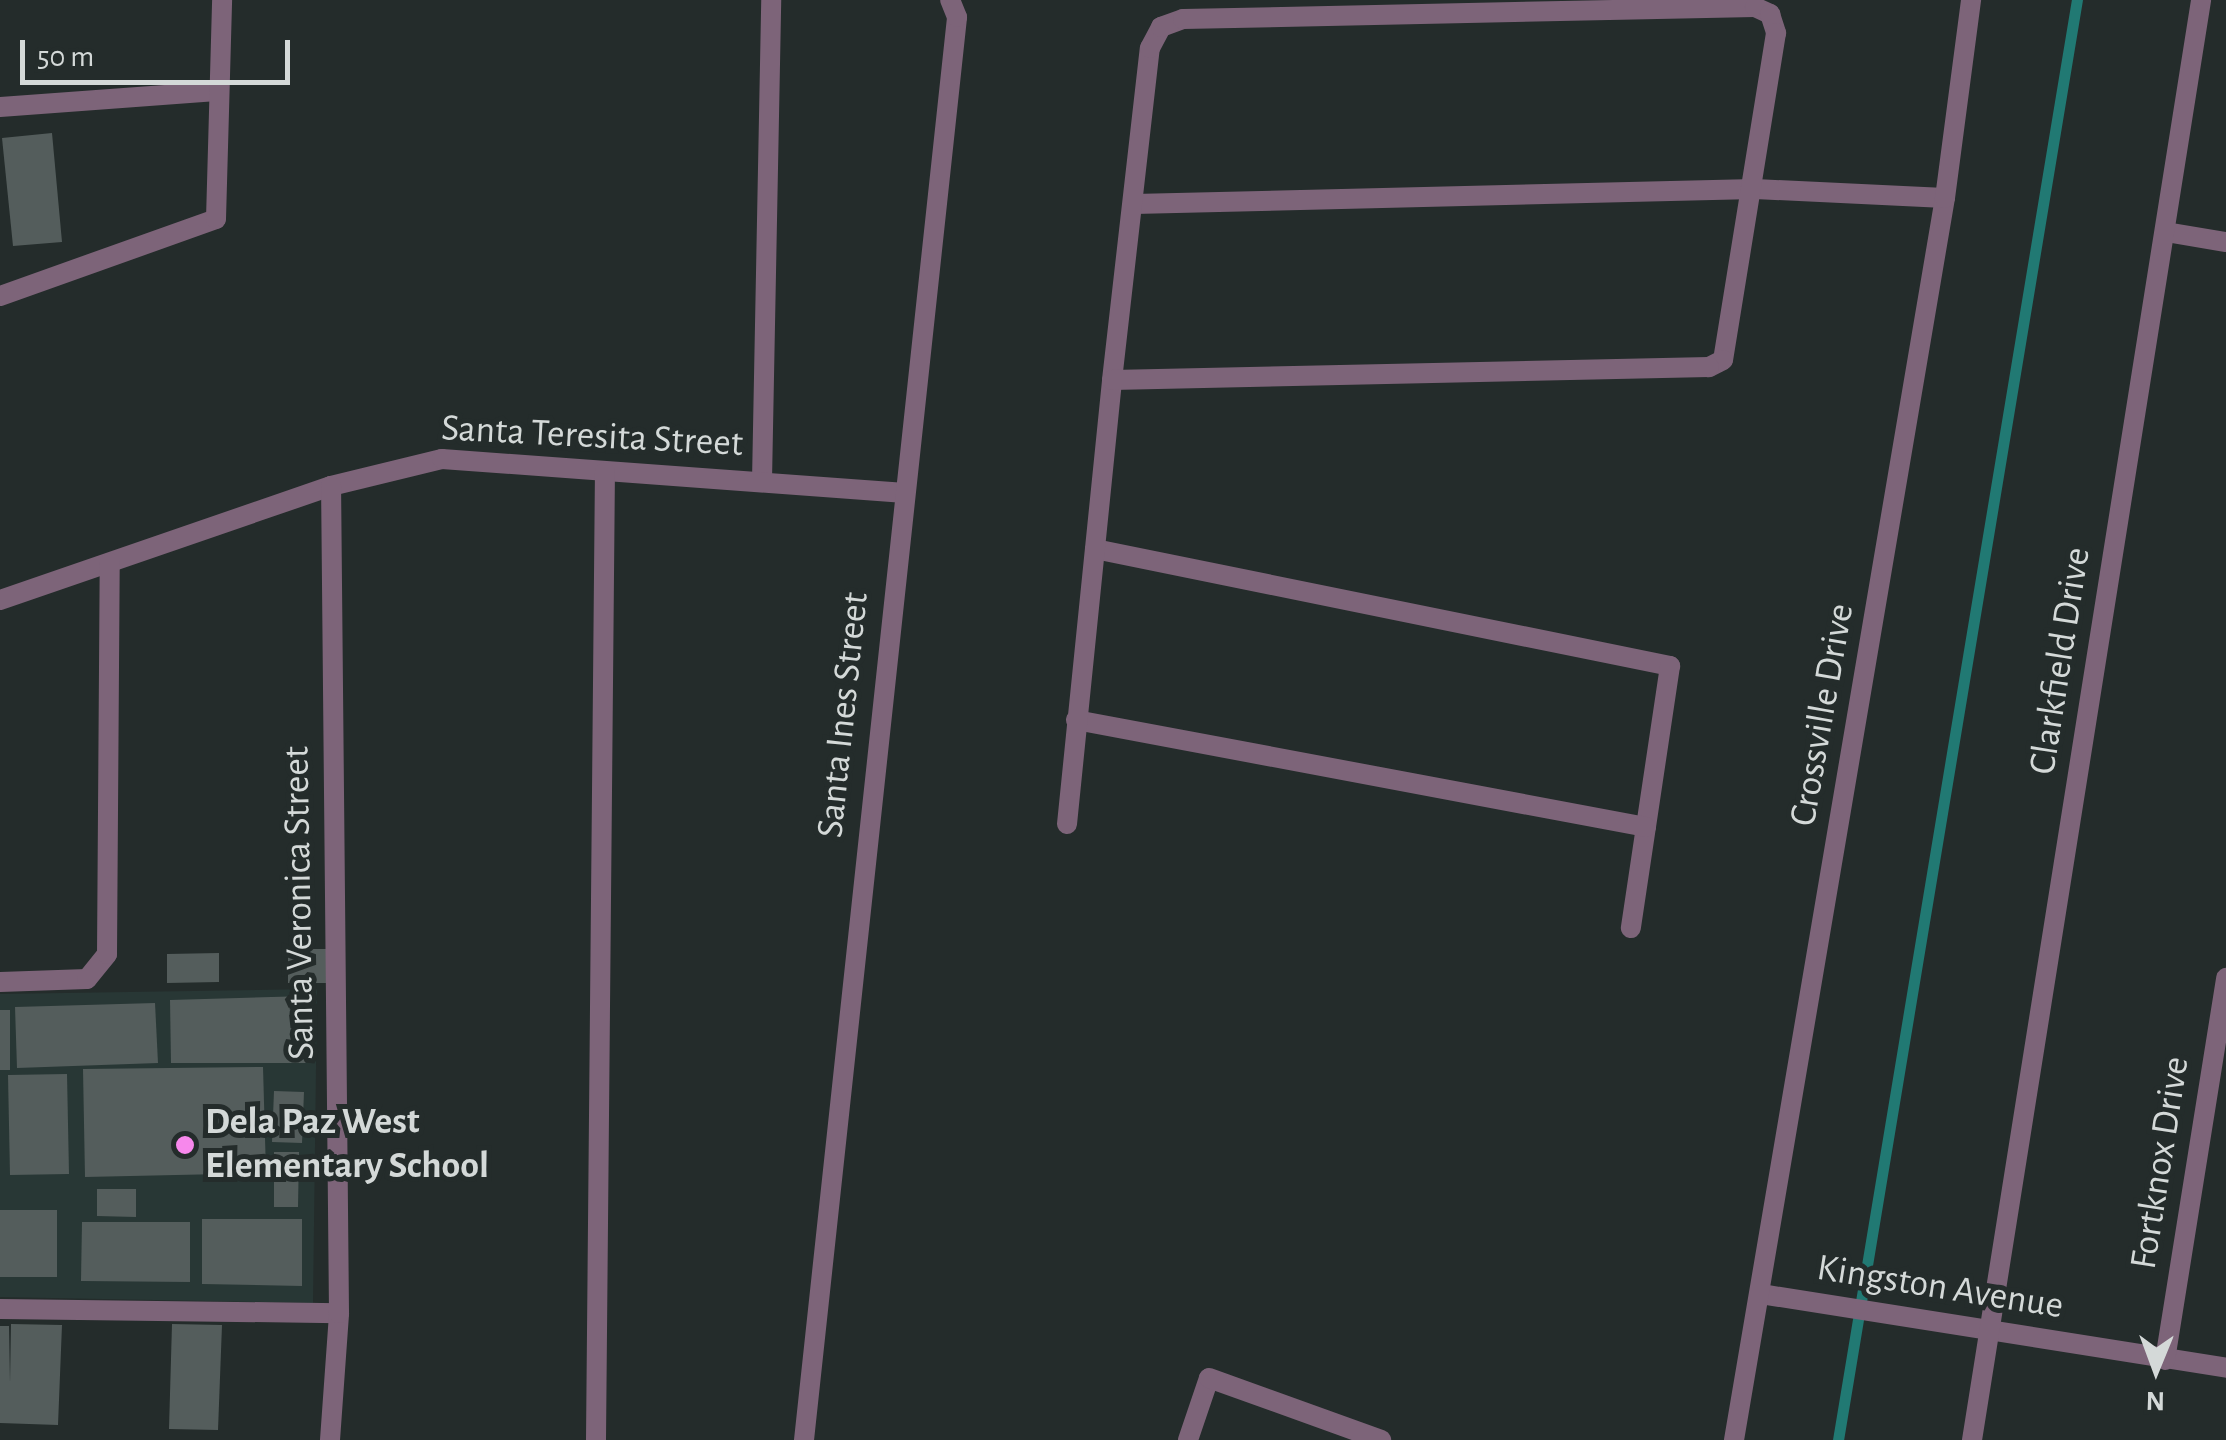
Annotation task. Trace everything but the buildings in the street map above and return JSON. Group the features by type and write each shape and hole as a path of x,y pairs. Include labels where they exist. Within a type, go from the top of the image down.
{"street":[{"path":"0,296 216,219 216,91 222,0"},
{"path":"762,481 771,0"},
{"name":"Santa Ines Street","path":"804,1440 902,493 957,16 950,0"},
{"name":"Crossville Drive","path":"1734,1440 1762,1294 1945,198 1971,0"},
{"name":"Clarkfield Drive","path":"1972,1440 2201,0"},
{"path":"1067,824 1112,380 1150,48 1161,27 1183,19 1755,6 1770,14 1776,33 1755,189 1724,360 1709,367 1112,380"},
{"path":"0,107 216,91"},
{"path":"1134,204 1755,189 1945,198"},
{"path":"2166,232 2226,242"},
{"name":"Santa Teresita Street","path":"0,600 332,486 442,459 902,493"},
{"path":"596,1440 606,472"},
{"name":"Santa Veronica Street","path":"330,1440 339,1313 332,486"},
{"path":"1095,549 1670,666 1631,928"},
{"path":"0,982 87,979 107,954 110,564"},
{"path":"1076,720 1646,827"},
{"name":"Fortknox Drive","path":"2165,1360 2226,978"},
{"name":"Kingston Avenue","path":"1762,1294 2226,1368"},
{"path":"0,1309 339,1313"},
{"path":"1188,1440 1209,1378 1381,1440"}],"shaded area":[{"name":"Dela Paz West Elementary School","path":"317,989 313,1303 0,1297 0,994"}],"waterway":[{"path":"1838,1440 2077,0"}],"place":[{"name":"Dela Paz West Elementary School","path":"185,1145"}]}
